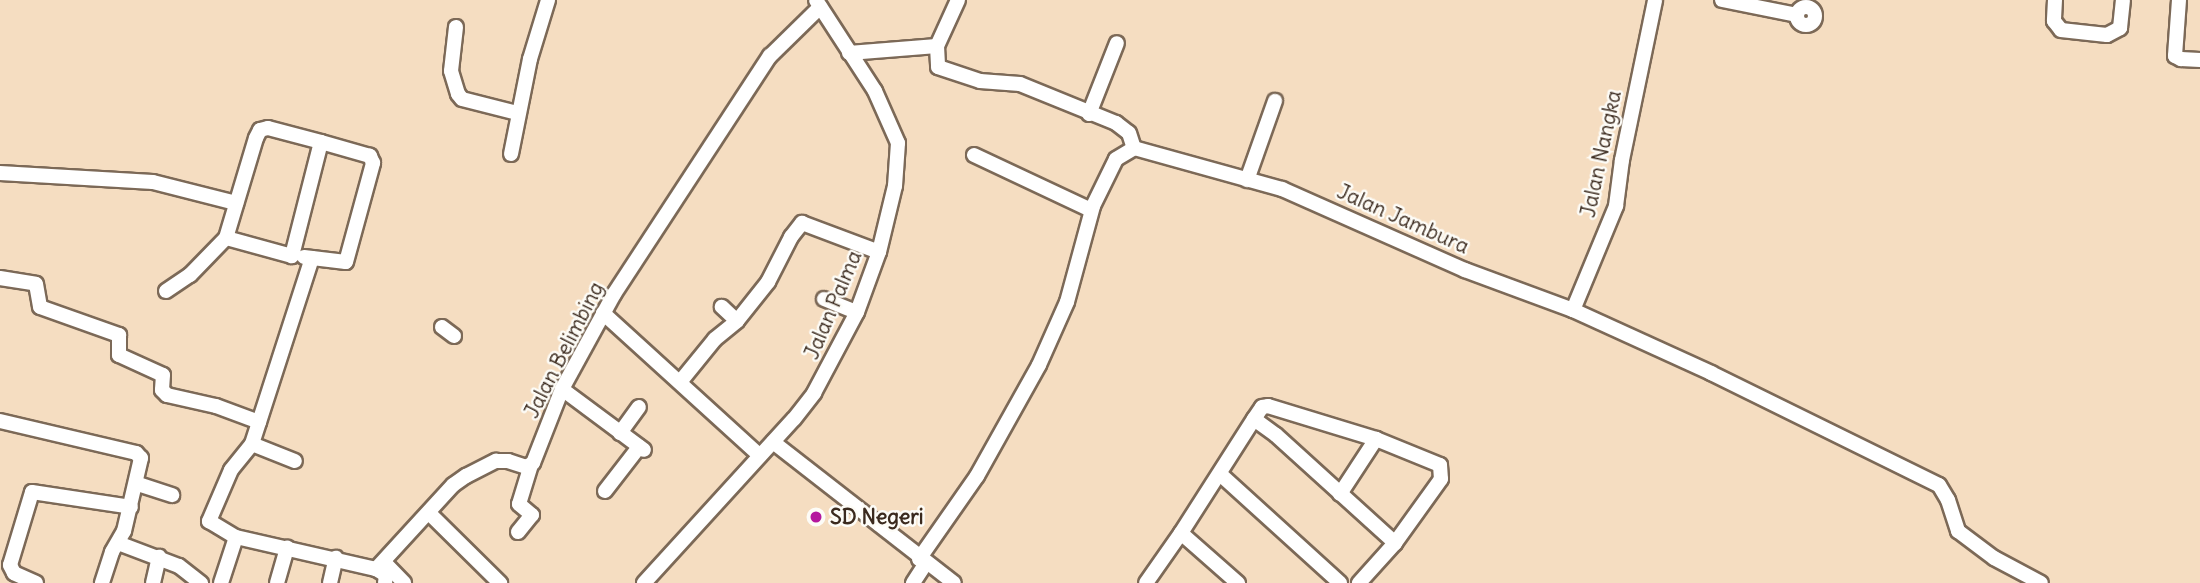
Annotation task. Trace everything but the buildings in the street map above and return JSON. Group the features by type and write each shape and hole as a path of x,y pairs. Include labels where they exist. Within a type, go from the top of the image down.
{"street":[{"path":"511,154 517,113 548,0"},
{"path":"913,583 923,561 977,476 1050,343 1067,302 1091,210 1111,166 1124,152 1134,148 1129,133 1121,126 1020,85 981,81 944,69 937,64 937,46 958,0"},
{"name":"Jalan Nangka","path":"1573,310 1616,205 1622,160 1655,0"},
{"path":"1721,0 1797,15"},
{"path":"2055,0 2056,27 2107,35 2120,28 2123,0"},
{"path":"2179,0 2175,55 2181,59 2200,60"},
{"name":"Jalan Palma","path":"648,582 794,419 829,370 857,312 879,252 895,186 898,144 875,91 818,4"},
{"name":"Jalan Belimbing","path":"518,532 531,515 519,504 530,467 562,389 603,313 770,56 818,4"},
{"path":"456,27 451,71 458,94 462,99 517,113"},
{"path":"1089,114 1117,43"},
{"path":"849,53 937,46"},
{"path":"1247,180 1275,101"},
{"path":"166,291 190,275 226,238 260,130 268,128 370,156 373,163 346,262 292,256 226,238"},
{"path":"292,256 321,142"},
{"name":"Jalan Jambura","path":"1134,148 1282,189 1465,270 1573,310 1925,476 1944,491 1958,531 1994,558 2036,580"},
{"path":"974,155 1091,210"},
{"path":"0,173 153,182 236,202"},
{"path":"680,382 715,339 737,321 768,282 791,237 802,223 879,252"},
{"path":"312,258 252,444 230,470 209,521 236,537 380,566 404,583"},
{"path":"0,278 36,284 40,307 119,335 118,355 163,374 162,390 167,395 216,406 259,422"},
{"path":"824,299 857,312"},
{"path":"722,307 737,321"},
{"path":"603,313 760,456"},
{"path":"562,389 641,449 606,491"},
{"path":"1146,583 1262,407 1268,406 1376,439 1436,462 1442,468 1441,479 1395,543 1359,583"},
{"path":"620,433 639,407"},
{"path":"1254,419 1276,435 1395,543"},
{"path":"0,421 136,453 141,458 138,484 131,507 118,543 108,560 102,583"},
{"path":"1340,494 1376,439"},
{"path":"773,442 954,583"},
{"path":"252,444 295,461"},
{"path":"380,566 453,485 496,461 530,467"},
{"path":"1220,474 1340,583"},
{"path":"138,484 172,495"},
{"path":"36,583 5,570 32,492 131,507"},
{"path":"429,513 500,583"},
{"path":"1181,533 1238,583"},
{"path":"221,583 236,537"},
{"path":"118,543 179,566 201,583"},
{"path":"278,583 287,547"},
{"path":"153,583 159,557"},
{"path":"330,583 336,558"},
{"path":"380,566 386,575 386,583"}],"place":[{"name":"SD Negeri","path":"816,517"}]}
